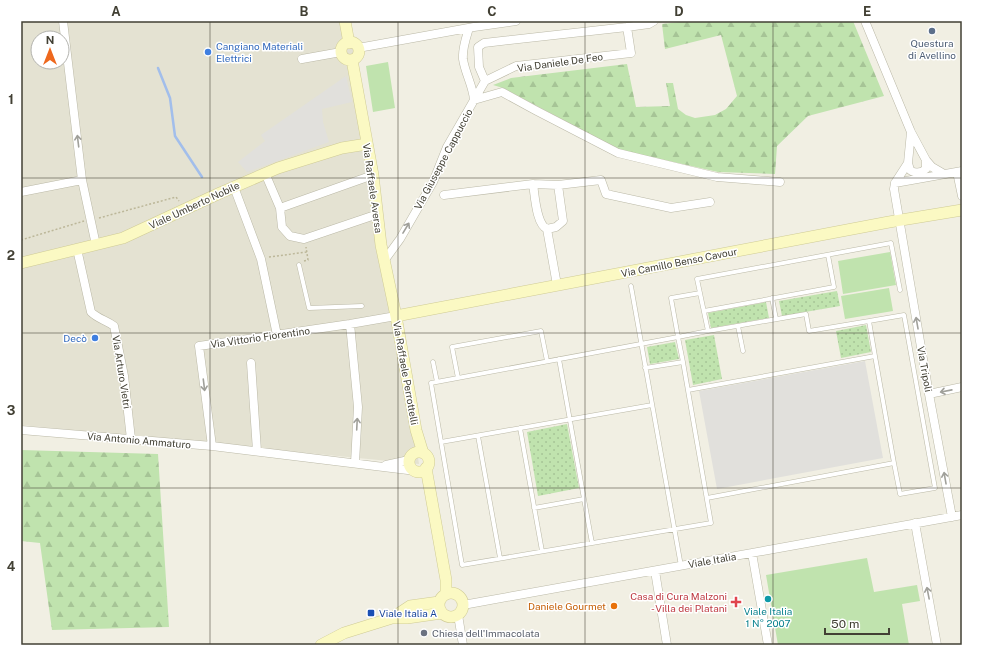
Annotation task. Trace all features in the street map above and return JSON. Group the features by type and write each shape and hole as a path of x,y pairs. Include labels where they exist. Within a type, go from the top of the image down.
{"main road":[{"path":"345,21 358,56 352,60 346,59 341,52 344,45 354,46"},
{"name":"Via Raffaele Aversa","path":"352,60 373,175 384,260 396,316"},
{"name":"Viale Umberto Nobile","path":"21,262 123,238 234,187 267,178 278,168 342,148 367,144"},
{"name":"Via Camillo Benso Cavour","path":"396,316 962,210"},
{"name":"Via Raffaele Perrottelli","path":"396,316 416,430 416,455"},
{"path":"321,645 344,634 392,618 407,618 443,603 452,594 461,599 460,610 451,617 447,616 443,603 446,580 430,484 421,470 410,466 416,455 428,459 421,470"}],"street":[{"path":"63,21 82,180 96,245"},
{"path":"354,46 516,21"},
{"path":"474,100 485,81 478,67 478,47 484,43 627,27 649,24 654,21"},
{"path":"865,21 911,132 926,160 932,167 944,174"},
{"name":"Via Daniele De Feo","path":"485,81 516,66 631,53 627,27"},
{"name":"Via Giuseppe Cappuccio","path":"384,260 400,239 433,182 447,147 474,100 474,92 466,71 463,57 464,45 469,28"},
{"path":"302,58 341,52"},
{"path":"474,100 502,92 618,153 717,177 780,182"},
{"path":"911,132 908,163 910,170 917,173 922,172 926,168 926,160"},
{"path":"895,183 908,163"},
{"path":"895,183 959,172 962,196"},
{"path":"280,208 373,175"},
{"path":"267,178 280,208 282,227 290,236 304,239 378,214"},
{"path":"21,192 82,180"},
{"path":"444,195 533,184 558,185 600,180 606,194 671,208 710,202"},
{"name":"Via Tripoli","path":"895,183 894,189 929,394 952,516"},
{"path":"533,184 540,221 543,227 547,229 556,228 563,221 558,185"},
{"path":"234,187 261,259 277,335"},
{"path":"547,229 557,285"},
{"name":"Via Arturo Vietri","path":"77,249 91,312 99,319 105,320 114,326 124,376 130,438"},
{"name":"Via Vittorio Fiorentino","path":"212,446 199,346 396,316"},
{"path":"350,324 358,407 355,463"},
{"path":"251,363 257,451"},
{"path":"929,394 962,387"},
{"name":"Via Antonio Ammaturo","path":"21,430 212,446 421,470"},
{"path":"384,466 416,455"},
{"name":"Viale Italia","path":"460,610 681,566 962,515"},
{"path":"915,523 937,645"},
{"path":"752,553 768,645"},
{"path":"655,571 666,645"},
{"path":"460,610 463,645"}],"lane":[{"path":"708,331 698,279 892,243 900,290"},
{"path":"704,311 834,287 828,255"},
{"path":"300,265 309,308 362,306"},
{"path":"631,286 681,566"},
{"path":"700,292 671,298 678,337 688,390 711,523 462,565 431,383 641,344 678,337 708,331 806,314 809,331 904,315 935,488 900,494 869,321"},
{"path":"772,298 776,319"},
{"path":"738,326 743,350"},
{"path":"458,378 452,347 541,332 547,361"},
{"path":"688,390 875,356"},
{"path":"559,359 592,543"},
{"path":"434,362 437,382"},
{"path":"645,368 683,362"},
{"path":"441,442 652,405"},
{"path":"520,428 542,551"},
{"path":"478,436 500,558"},
{"path":"707,498 894,463"},
{"path":"534,508 584,499"}],"path":[{"path":"21,240 90,219 176,198 184,209"},
{"path":"304,239 308,260"},
{"path":"261,259 307,252"}],"shaded area":[{"path":"21,21 350,21 419,464 21,425"},
{"path":"346,76 352,102 322,109 323,122 329,142 247,172 238,162 265,141 261,135"},
{"path":"865,361 883,458 717,489 699,391"}],"green space":[{"path":"689,21 853,21 884,96 808,116 777,146 775,174 718,172 620,150 503,88 493,85 511,78 627,64 636,107 670,106 666,83 673,83 678,109 686,115 695,118 715,115 726,109 737,96 721,35 665,49 662,24"},
{"path":"388,62 395,108 373,112 366,66"},
{"path":"890,252 896,285 843,294 838,261"},
{"path":"889,288 893,311 845,319 841,296"},
{"path":"837,291 840,306 782,316 779,301"},
{"path":"766,302 769,318 711,328 708,313"},
{"path":"866,325 871,352 841,358 836,331"},
{"path":"714,335 722,379 693,385 685,340"},
{"path":"675,342 679,359 650,364 647,347"},
{"path":"567,424 579,488 538,496 527,432"},
{"path":"21,450 158,454 169,627 52,630 40,543 21,541"},
{"path":"867,558 874,592 917,585 920,601 902,604 909,645 778,645 766,575"}],"waterway":[{"path":"158,68 170,98 175,136 202,177"}],"place":[{"name":"Questura di Avellino","path":"932,31"},
{"name":"Cangiano Materiali Elettrici","path":"208,52"},
{"name":"Decò","path":"95,338"},
{"name":"Viale Italia 1 N° 2007","path":"768,599"},
{"name":"Casa di Cura Malzoni - Villa dei Platani","path":"736,602"},
{"name":"Daniele Gourmet","path":"614,606"},
{"name":"Viale Italia A","path":"371,613"},
{"name":"Chiesa dell'Immacolata","path":"424,633"}]}
